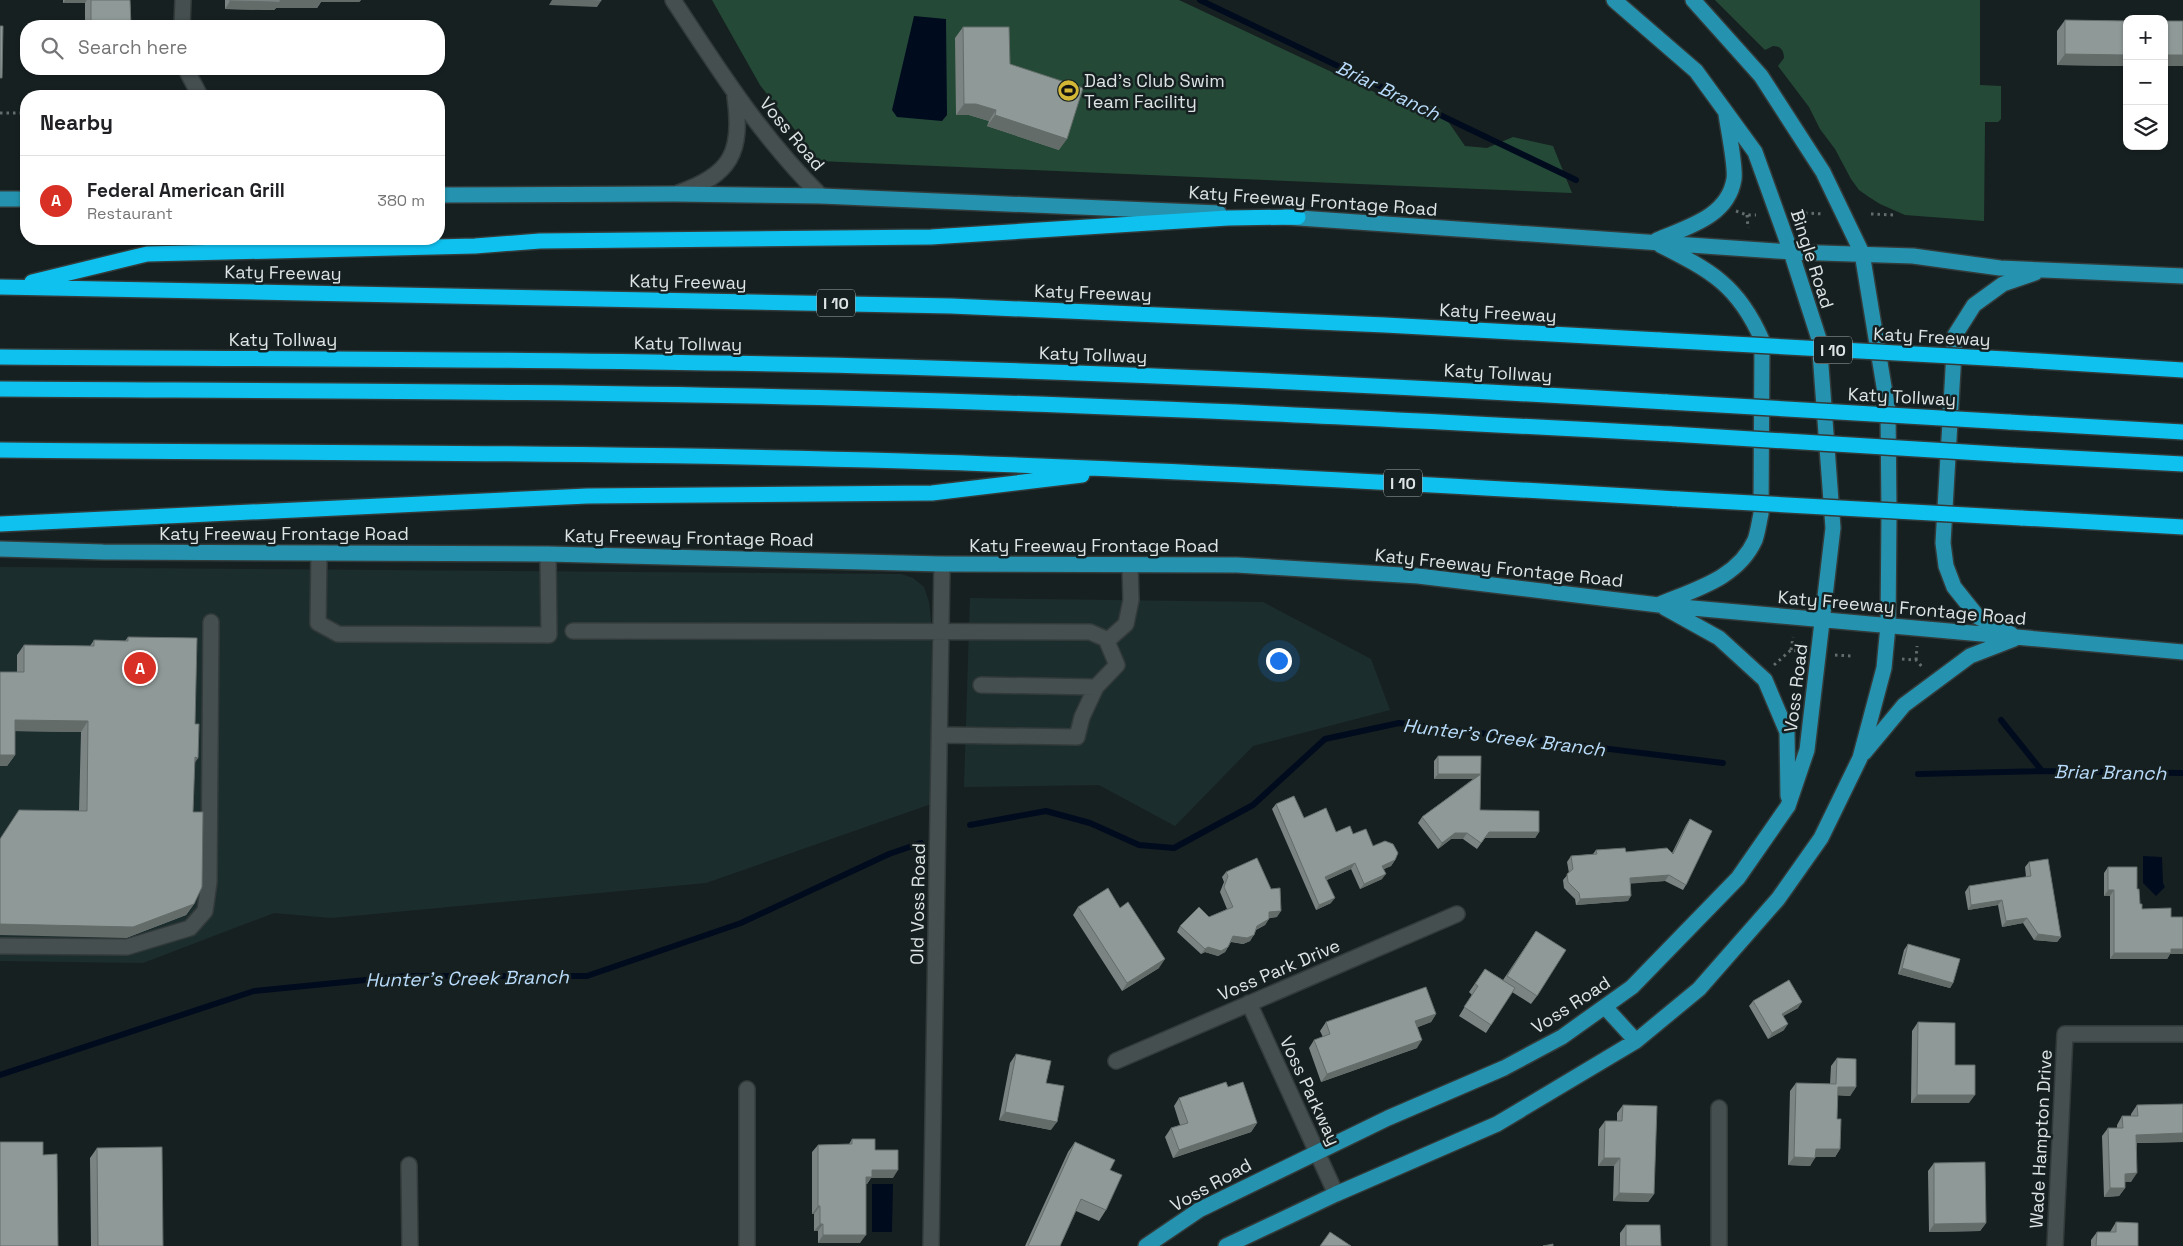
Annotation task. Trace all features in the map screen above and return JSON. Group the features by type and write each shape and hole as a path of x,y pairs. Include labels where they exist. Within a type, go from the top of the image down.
{"highway":[{"path":"5,287 147,254 475,246 540,241 909,237 1228,218 1298,217"},
{"name":"Katy Freeway","path":"5,287 951,306 1345,323 2181,370"},
{"name":"Katy Tollway","path":"0,357 633,362 880,367 1242,379 2183,432"},
{"path":"0,389 446,392 872,399 1272,413 2183,464"},
{"name":"I 10","path":"0,450 739,458 1127,470 2183,527"},
{"path":"0,524 587,496 932,492 1127,470"}],"main road":[{"name":"Bingle Road","path":"1614,0 1696,71 1755,152 1791,252 1818,339 1833,528 1824,619"},
{"path":"1226,1246 1336,1194 1497,1124 1636,1041 1699,989 1778,899 1821,838 1860,758 1884,668 1888,626 1888,411 1862,253 1823,172 1766,84 1693,0"},
{"path":"1653,242 1709,217 1723,205 1729,195 1735,178 1726,113"},
{"name":"Katy Freeway Frontage Road","path":"445,195 675,194 821,196 1298,217 1791,252 1913,256 2000,268 2183,276"},
{"path":"0,199 20,199"},
{"path":"1653,242 1703,267 1723,282 1753,320 1762,340 1761,514 1755,539 1746,556 1736,567 1722,577 1659,605"},
{"path":"2018,637 1978,617 1954,587 1946,566 1943,543 1955,335 1974,305 2003,284 2044,270"},
{"name":"Katy Freeway Frontage Road","path":"0,549 548,554 942,564 1237,565 1418,576 1659,605 2183,652"},
{"path":"1659,605 1719,638 1765,680 1787,732 1788,806"},
{"name":"Voss Road","path":"1146,1246 1199,1210 1316,1151 1504,1068 1562,1037 1632,987 1738,878 1788,806 1808,750 1824,619"},
{"path":"1860,758 1904,705 1970,656 2018,637"},
{"path":"1605,1007 1636,1041"}],"street":[{"path":"182,20 183,0"},
{"name":"Voss Road","path":"674,0 735,96 797,172 821,196"},
{"path":"189,75 197,90"},
{"name":"Voss Road","path":"675,194 702,185 720,171 734,150 739,124 735,96"},
{"path":"319,553 318,623 338,634 549,635 548,554"},
{"name":"Old Voss Road","path":"931,1246 942,564"},
{"path":"1107,641 1126,624 1130,600 1130,565"},
{"path":"0,946 127,947 190,928 205,911 209,882 211,622"},
{"path":"573,631 1090,632 1107,641 1117,665 1096,687 1082,717 1077,737 940,735"},
{"path":"981,685 1096,687"},
{"name":"Voss Park Drive","path":"1116,1061 1457,914"},
{"name":"Voss Parkway","path":"1249,1003 1336,1194"},
{"name":"Wade Hampton Drive","path":"2055,1246 2065,1034 2183,1034"},
{"path":"747,1089 747,1246"},
{"path":"1719,1108 1719,1246"},
{"path":"409,1166 410,1246"}],"path":[{"path":"0,113 20,113"},
{"path":"1734,210 1747,215 1756,215"},
{"path":"1805,213 1826,214"},
{"path":"1871,214 1894,215"},
{"path":"1878,214 1879,219"},
{"path":"1747,215 1748,228"},
{"path":"1774,665 1792,650 1793,637"},
{"path":"1916,660 1917,646"},
{"path":"1792,650 1805,652"},
{"path":"1830,654 1852,656"},
{"path":"1902,659 1916,660 1924,669"}],"shaded area":[{"path":"0,567 901,574 913,578 924,587 929,602 931,620 934,803 706,883 331,918 274,913 143,963 0,961"},
{"path":"970,598 1263,602 1371,659 1390,710 1253,746 1175,826 1099,785 964,787"}],"green space":[{"name":"Dad's Club Swim Team Facility","path":"712,0 1179,0 1387,98 1438,107 1465,146 1487,148 1513,137 1553,146 1572,193 819,161 760,85"},
{"path":"1715,0 1980,0 1980,85 2001,86 2001,119 1998,122 1985,122 1984,221 1905,215 1880,204 1859,190 1835,149 1820,129 1809,107 1778,66 1784,58 1782,49 1773,46 1765,50"}],"water":[{"path":"914,16 946,19 947,115 942,121 897,117 892,110"},
{"path":"2143,856 2162,857 2163,883 2165,887 2156,896 2143,883"},
{"path":"872,1184 893,1184 892,1232 872,1232"}],"building":[{"path":"91,0 130,0 131,20 91,20"},
{"path":"280,0 280,2 230,1"},
{"path":"2065,20 2123,21 2123,55 2065,54"},
{"path":"2168,21 2183,21 2183,55 2168,55"},
{"path":"0,26 3,26 2,78 0,78"},
{"path":"963,27 1009,27 1010,64 1083,88 1067,139 995,115 996,110 976,104 964,104"},
{"path":"128,637 197,638 195,724 199,724 198,758 195,757 193,812 203,812 202,887 194,904 133,927 0,924 0,839 19,810 87,811 88,721 15,720 15,755 0,755 0,672 24,672 24,645 94,646 94,640 128,641"},
{"path":"1438,756 1481,756 1481,774 1438,774"},
{"path":"1481,774 1480,810 1539,811 1539,832 1489,832 1481,843 1467,833 1455,833 1442,843 1422,817"},
{"path":"1294,796 1304,818 1326,808 1336,832 1350,826 1353,834 1366,829 1373,846 1385,841 1393,844 1398,853 1395,860 1382,866 1386,874 1364,884 1355,863 1325,877 1335,898 1319,905 1276,804"},
{"path":"1690,819 1712,831 1686,885 1669,875 1630,878 1631,896 1580,899 1579,893 1568,882 1567,874 1573,869 1571,856 1597,854 1596,850 1625,848 1626,852 1667,848 1673,854"},
{"path":"1257,858 1271,889 1280,888 1281,911 1269,912 1269,919 1257,926 1254,935 1247,938 1233,936 1228,947 1221,951 1208,947 1205,949 1180,926 1199,907 1209,917 1233,907 1224,887 1228,876 1226,872"},
{"path":"2048,859 2061,937 2038,934 2027,918 2006,921 2002,900 1971,905 1969,886 2031,876 2029,862"},
{"path":"2108,867 2137,867 2137,889 2139,889 2142,909 2171,908 2171,917 2183,917 2183,949 2171,949 2171,953 2114,953 2114,890 2108,890"},
{"path":"1108,888 1120,908 1128,902 1165,959 1127,983 1078,907"},
{"path":"1536,931 1566,950 1537,996 1507,976"},
{"path":"1908,944 1960,959 1953,983 1902,968"},
{"path":"1485,969 1515,988 1491,1025 1464,1007 1478,986 1475,984"},
{"path":"1789,980 1802,1002 1782,1014 1788,1024 1772,1033 1753,1001"},
{"path":"1426,987 1436,1014 1415,1021 1422,1040 1327,1074 1314,1040 1330,1034 1326,1022"},
{"path":"1918,1022 1955,1023 1955,1065 1975,1065 1975,1095 1917,1095"},
{"path":"1016,1054 1051,1061 1046,1083 1064,1086 1057,1122 1005,1112"},
{"path":"1837,1058 1856,1059 1856,1087 1838,1087 1837,1119 1841,1119 1840,1149 1816,1149 1815,1158 1794,1157 1796,1083 1836,1084"},
{"path":"1226,1082 1228,1087 1243,1082 1257,1123 1179,1150 1171,1128 1188,1123 1179,1098"},
{"path":"2183,1104 2183,1133 2136,1135 2137,1173 2125,1174 2125,1188 2110,1188 2108,1128 2123,1128 2122,1116 2138,1116 2137,1105"},
{"path":"1623,1105 1657,1106 1654,1194 1619,1193 1620,1158 1604,1158 1605,1121 1622,1121"},
{"path":"852,1139 875,1139 875,1150 898,1150 898,1170 872,1170 872,1177 866,1177 866,1235 823,1235 823,1224 820,1224 820,1206 818,1206 818,1145 852,1144"},
{"path":"0,1142 43,1142 43,1155 57,1154 58,1246 0,1246"},
{"path":"1075,1142 1115,1160 1110,1170 1122,1175 1106,1210 1081,1199 1060,1246 1028,1246"},
{"path":"162,1147 163,1246 98,1246 97,1148"},
{"path":"1985,1162 1986,1223 1934,1224 1934,1163"},
{"path":"2116,1222 2138,1223 2138,1246 2096,1246 2097,1232 2116,1232"},
{"path":"1626,1225 1660,1225 1661,1246 1626,1246"},
{"path":"1330,1232 1351,1246 1320,1246"}],"waterway":[{"name":"Briar Branch","path":"1200,0 1576,180"},
{"name":"Briar Branch","path":"2001,720 2042,771 2183,773"},
{"name":"Hunter's Creek Branch","path":"970,825 1046,811 1090,823 1139,845 1174,848 1253,805 1325,739 1399,723 1723,763"},
{"name":"Hunter's Creek Branch","path":"1918,774 2042,771"},
{"name":"Hunter's Creek Branch","path":"0,1075 254,991 406,976 587,976 741,923 889,854 921,843"}],"place":[{"name":"Dad's Club Swim Team Facility","path":"1068,91"},
{"name":"Federal American Grill","path":"140,668"}]}
